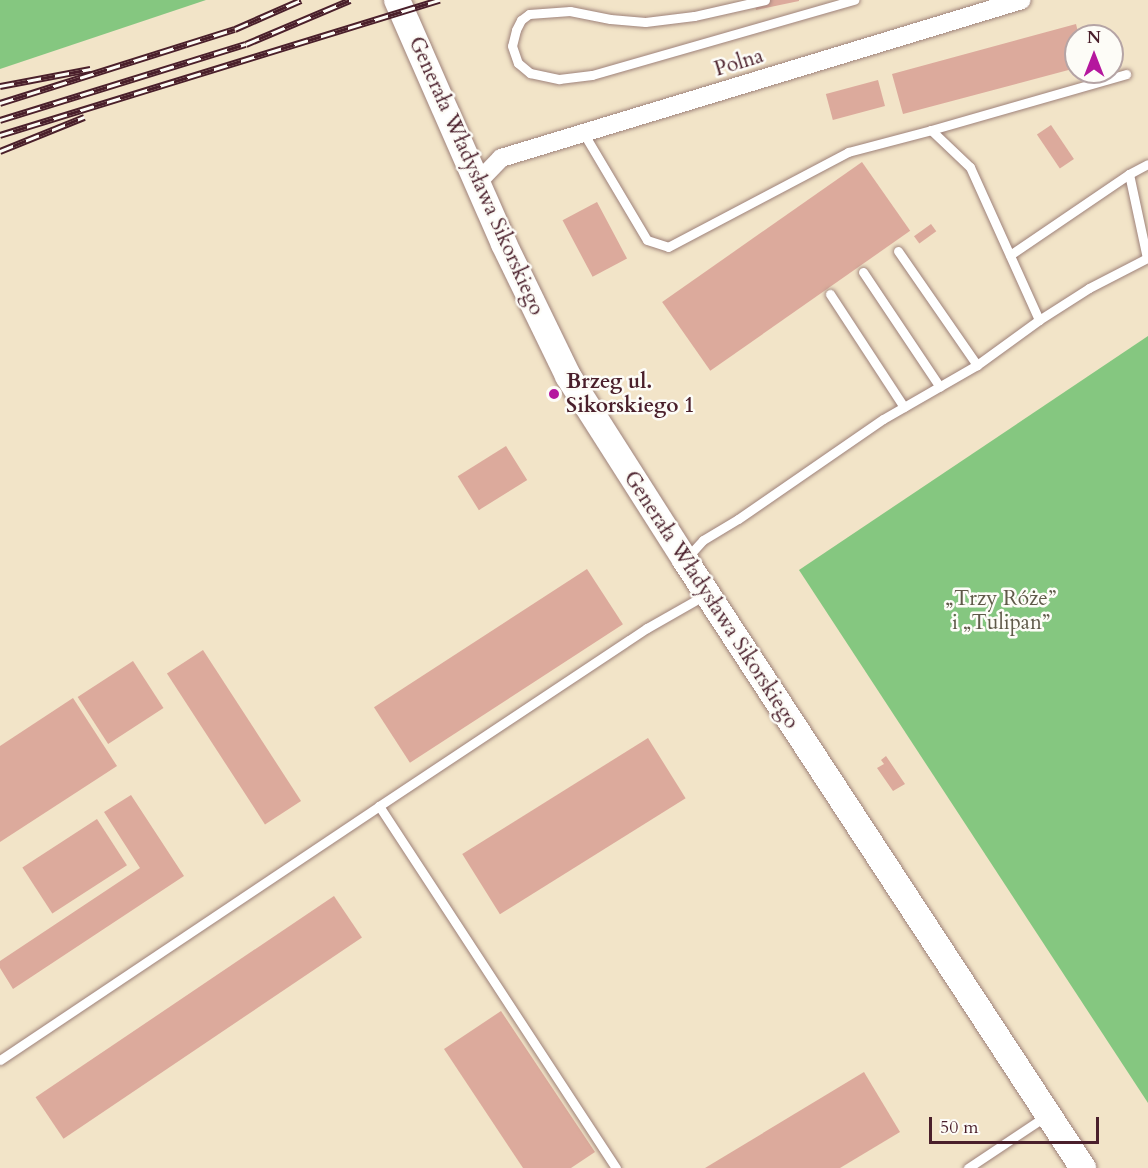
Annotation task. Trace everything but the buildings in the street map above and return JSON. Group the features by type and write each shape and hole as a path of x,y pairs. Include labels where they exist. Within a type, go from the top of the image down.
{"main road":[{"name":"Generała Władysława Sikorskiego","path":"397,0 504,244 568,376 707,594 1083,1168"}],"street":[{"name":"Polna","path":"478,182 501,158 1022,0"}],"lane":[{"path":"765,0 694,16 645,22 610,19 570,11 529,14 521,20 512,46 518,63 530,73 559,79 592,75 854,0"},
{"path":"584,134 647,240 668,247 848,152 1126,74"},
{"path":"931,130 970,167 1039,320"},
{"path":"1010,255 1129,174 1148,164"},
{"path":"685,560 703,540 904,407 977,365 1039,320 1089,288 1147,258 1129,174"},
{"path":"898,251 977,365"},
{"path":"863,272 940,387"},
{"path":"830,294 904,407"},
{"path":"0,1060 647,628 707,594"},
{"path":"379,806 616,1168"},
{"path":"968,1168 1048,1115"}],"green space":[{"path":"0,0 206,0 0,69"},
{"name":"„Trzy Róże” i „Tulipan”","path":"1148,336 1148,1103 799,570"}],"railway":[{"path":"0,103 235,29 301,0"},
{"path":"0,120 246,44 350,0"},
{"path":"0,135 440,0"},
{"path":"0,86 90,69"},
{"path":"0,151 84,117"}],"place":[{"name":"Brzeg ul. Sikorskiego 1","path":"554,394"}]}
